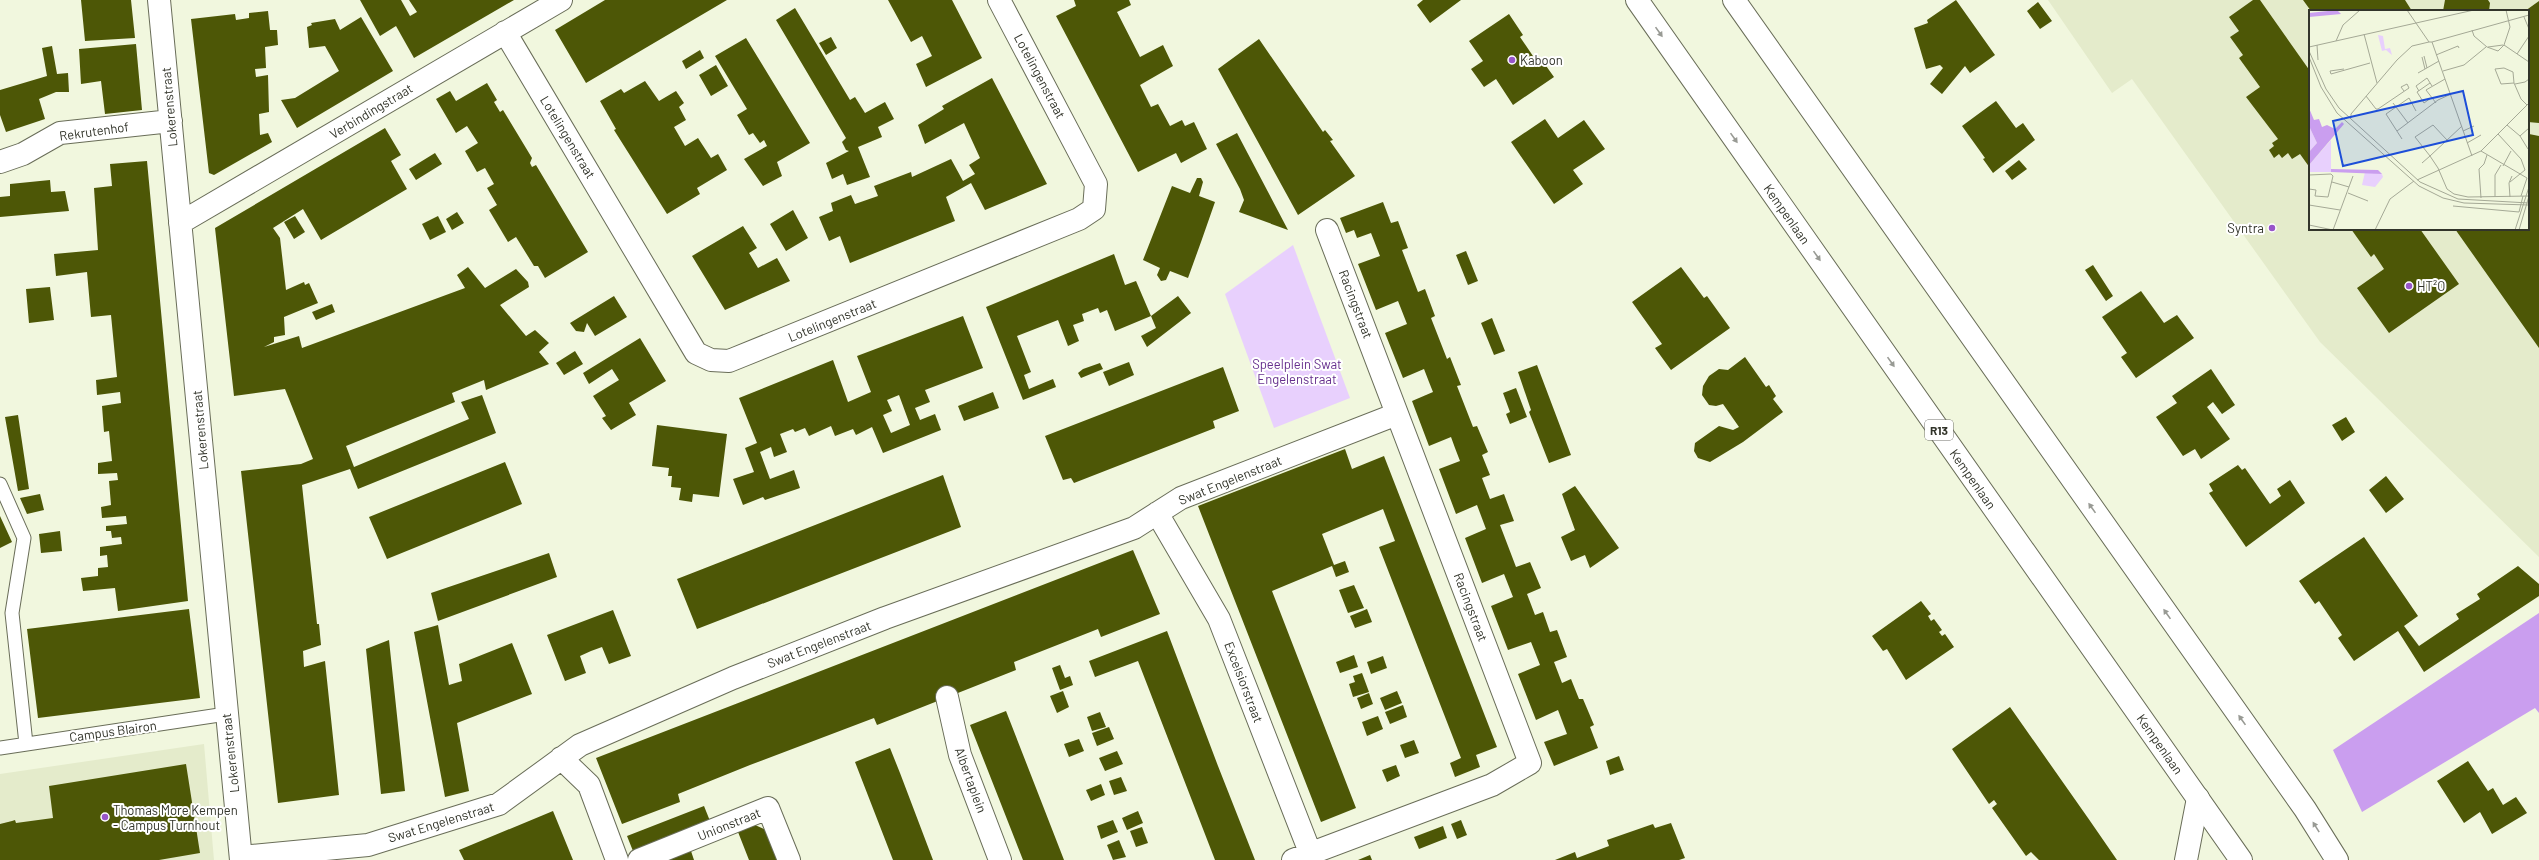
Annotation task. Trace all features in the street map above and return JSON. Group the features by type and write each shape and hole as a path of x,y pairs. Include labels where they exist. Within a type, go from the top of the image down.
{"street":[{"name":"Lokerenstraat","path":"159,0 226,714 241,858"},
{"name":"Verbindingstraat","path":"180,223 561,0"},
{"name":"Lotelingenstraat","path":"505,32 696,353 711,360 729,361 1079,220 1094,209 1096,184 999,0"},
{"name":"Kempenlaan","path":"1636,0 2241,860"},
{"path":"1734,0 2305,809 2337,860"},
{"name":"Rekrutenhof","path":"0,162 23,154 60,133 171,121"},
{"name":"Racingstraat","path":"1306,858 1492,785 1530,763 1327,230"},
{"name":"Swat Engelenstraat","path":"241,858 368,845 499,804 580,745 733,678 885,618 1134,528 1181,498 1397,414"},
{"name":"Excelsiorstraat","path":"1157,513 1219,619 1306,858"},
{"name":"Albertaplein","path":"947,697 960,755 1000,860"},
{"path":"561,758 589,785 617,860"},
{"path":"2186,860 2198,798"},
{"name":"Unionstraat","path":"639,860 768,808 789,860"}],"lane":[{"path":"0,484 24,538 12,613 26,744"},
{"name":"Campus Blairon","path":"0,748 226,714"}],"shaded area":[{"name":"HT²O","path":"2048,0 2539,0 2539,557 2320,342 2132,79 2112,93"},
{"path":"2539,613 2539,713 2535,708 2362,812 2333,750"},
{"name":"Thomas More Kempen - Campus Turnhout","path":"204,744 214,860 0,860 0,774"}],"green space":[{"name":"Speelplein Swat Engelenstraat","path":"1293,245 1350,398 1274,428 1225,294"}],"building":[{"path":"81,0 131,0 135,38 85,41"},
{"path":"360,0 401,0 410,16 417,12 409,0 514,0 414,58 396,26 380,36"},
{"path":"605,0 727,0 586,83 555,30"},
{"path":"888,0 952,0 982,58 926,87 916,64 932,56 922,36 911,42"},
{"path":"1074,0 1129,0 1131,5 1117,12 1140,57 1163,45 1173,66 1140,85 1151,107 1158,104 1170,126 1182,120 1185,126 1194,122 1207,149 1181,163 1176,153 1138,172 1056,16 1076,6"},
{"path":"1423,0 1461,0 1430,23 1417,5"},
{"path":"1956,0 1995,55 1970,73 1965,66 1942,94 1930,84 1943,68 1940,65 1926,69 1914,28 1928,23 1927,20"},
{"path":"2253,0 2260,0 2309,70 2309,167 2300,154 2292,159 2288,153 2282,158 2279,154 2274,158 2269,150 2274,146 2272,143 2278,139 2246,97 2260,87 2239,58 2243,55 2230,37 2239,31 2229,17"},
{"path":"2303,0 2405,0 2411,10 2310,10"},
{"path":"2445,0 2488,0 2490,3 2489,10 2443,10"},
{"path":"2539,1 2539,123 2529,122 2529,10 2526,10"},
{"path":"2038,2 2052,21 2040,29 2027,11"},
{"path":"795,8 850,100 855,97 865,113 885,102 894,119 878,127 882,137 858,147 870,177 847,185 843,174 832,179 826,163 849,151 846,150 842,142 846,138 776,20"},
{"path":"268,11 270,30 277,30 278,45 265,47 266,68 255,69 256,77 268,75 269,112 259,114 260,135 268,133 272,142 214,175 209,173 191,19 235,14 236,20 249,18 249,13"},
{"name":"Kaboon","path":"1509,14 1523,35 1520,37 1535,59 1539,56 1554,77 1513,105 1496,79 1484,87 1471,69 1483,61 1469,41"},
{"path":"361,17 393,71 297,128 281,100 295,98 339,71 325,46 309,48 307,27 312,25 311,23 335,19 340,30"},
{"path":"831,37 837,48 826,55 819,43"},
{"path":"746,38 810,143 777,162 782,176 763,186 744,159 767,146 764,140 760,143 753,133 749,135 737,115 747,109 715,56"},
{"path":"1259,39 1323,132 1325,130 1333,140 1330,141 1355,176 1298,215 1218,69"},
{"path":"136,44 142,110 105,114 101,81 81,84 79,49"},
{"path":"52,46 57,74 68,73 69,92 56,92 39,99 45,119 6,132 0,115 0,90 47,76 42,48"},
{"path":"700,50 704,58 686,69 682,61"},
{"path":"716,65 728,86 711,96 699,75"},
{"path":"992,78 1047,184 985,210 971,183 946,197 955,221 850,263 840,236 829,241 819,217 833,211 831,203 851,195 855,204 878,196 874,186 911,172 912,177 951,159 963,181 975,174 969,165 980,158 964,123 925,144 918,125 944,109 942,106"},
{"path":"645,81 659,101 676,91 684,103 679,107 686,120 674,127 685,146 698,138 711,158 718,154 727,170 697,188 700,194 667,214 614,130 616,129 600,101 621,89 624,93"},
{"path":"487,83 497,100 494,102 500,112 503,110 532,158 530,163 532,167 536,165 588,252 545,278 538,266 534,266 516,237 508,242 489,210 497,205 487,188 494,184 485,168 477,172 465,151 478,143 467,126 456,133 436,99 450,91 456,101"},
{"path":"1996,101 2016,128 2023,123 2035,140 1993,173 1983,159 1985,158 1962,126"},
{"path":"1545,119 1558,138 1584,120 1605,149 1573,170 1583,184 1554,204 1511,142"},
{"path":"385,128 401,155 391,161 407,189 321,240 303,209 273,228 280,238 286,290 304,282 305,285 309,283 318,303 284,317 285,335 274,337 274,342 264,347 299,336 302,348 465,288 457,275 468,267 485,288 516,269 528,282 529,287 500,305 526,336 535,330 549,343 539,352 549,364 486,390 484,380 452,393 455,402 346,446 354,467 469,419 461,402 482,395 496,433 358,489 350,469 302,485 317,624 319,624 321,645 303,651 304,667 325,661 339,795 278,803 241,471 301,464 313,459 285,389 234,396 215,228"},
{"path":"1237,133 1288,230 1239,212 1244,200 1240,189 1216,144"},
{"path":"2529,134 2539,136 2539,348 2456,230 2529,230"},
{"path":"435,153 442,164 416,180 409,169"},
{"path":"2019,160 2027,169 2012,180 2005,171"},
{"path":"147,161 188,601 118,611 115,588 83,591 81,578 98,576 98,568 108,567 107,555 100,556 100,547 122,544 121,537 112,538 111,531 106,531 106,526 127,524 126,516 102,518 101,507 111,505 109,481 118,480 117,473 98,474 98,463 112,461 109,431 104,432 102,406 121,403 120,392 97,395 96,380 117,377 111,315 91,317 87,272 56,276 54,254 98,250 94,188 112,186 110,164"},
{"path":"1197,178 1201,178 1203,182 1199,196 1215,202 1188,278 1170,271 1166,280 1161,281 1157,275 1160,268 1143,260 1172,186 1190,193"},
{"path":"50,180 51,192 65,191 69,211 0,217 0,197 10,196 10,184"},
{"path":"1383,202 1391,223 1398,221 1408,248 1402,250 1418,292 1425,289 1435,316 1431,318 1447,359 1450,357 1461,385 1457,386 1473,427 1477,426 1488,452 1482,455 1490,475 1482,478 1490,499 1504,494 1514,521 1500,525 1516,567 1530,562 1541,588 1527,594 1535,615 1543,612 1550,632 1557,630 1567,657 1554,662 1562,683 1571,679 1579,699 1583,699 1594,725 1590,727 1598,748 1554,766 1544,742 1567,734 1558,710 1536,720 1518,674 1540,665 1531,642 1508,650 1491,606 1513,597 1504,574 1482,583 1465,538 1486,529 1477,505 1456,514 1439,469 1460,461 1451,437 1429,446 1412,401 1433,392 1424,369 1403,378 1385,333 1407,324 1398,301 1376,310 1358,264 1380,256 1371,233 1357,238 1354,230 1346,233 1340,218"},
{"path":"793,210 808,238 786,251 770,224"},
{"path":"457,212 464,223 452,230 446,219"},
{"path":"295,216 305,232 294,239 284,222"},
{"path":"438,216 446,232 430,240 422,224"},
{"path":"743,226 757,248 749,253 758,268 777,258 790,281 725,310 692,256"},
{"path":"2352,230 2421,230 2459,284 2389,333 2357,288 2384,269 2374,254 2371,257"},
{"path":"1466,251 1478,281 1468,285 1456,255"},
{"path":"1114,254 1125,285 1136,281 1151,316 1115,331 1107,310 1100,313 1098,308 1082,314 1084,321 1073,325 1079,341 1068,346 1058,320 1017,336 1031,372 1024,375 1029,389 1053,379 1056,387 1023,400 986,307"},
{"path":"2093,265 2113,296 2106,301 2085,270"},
{"path":"1681,267 1704,298 1707,296 1730,328 1671,370 1655,348 1662,344 1632,302"},
{"path":"50,287 54,320 29,323 26,289"},
{"path":"2141,291 2164,323 2177,315 2194,338 2136,378 2121,357 2127,353 2102,317"},
{"path":"614,296 627,317 595,336 587,323 584,332 576,331 570,323"},
{"path":"1178,296 1191,313 1147,347 1141,336 1156,328 1151,316"},
{"path":"332,304 335,312 316,320 312,312"},
{"path":"963,316 983,368 925,390 930,402 915,408 920,420 935,414 941,430 883,453 872,427 856,435 853,429 835,436 831,426 809,436 805,428 795,432 793,429 780,434 787,452 774,457 771,447 760,452 770,479 794,470 800,488 765,500 763,497 743,505 733,479 754,472 745,448 757,443 739,398 833,360 848,402 871,392 857,356","holes":["899,395 910,425 891,433 883,415 892,411 887,400"]},
{"path":"1492,318 1505,351 1494,355 1481,323"},
{"path":"640,338 666,381 629,403 636,415 611,430 602,418 606,416 593,396 619,380 612,369 589,384 583,373"},
{"path":"575,351 583,364 564,375 556,363"},
{"path":"1745,357 1766,387 1769,385 1776,396 1773,399 1783,412 1743,442 1710,462 1698,458 1694,451 1695,443 1719,426 1733,430 1739,427 1723,404 1716,406 1709,405 1702,395 1703,386 1709,376 1719,369 1728,370"},
{"path":"1129,362 1134,375 1109,386 1103,372"},
{"path":"1100,363 1103,369 1081,378 1078,373 1083,369"},
{"path":"1537,365 1571,455 1549,463 1529,412 1531,410 1518,372"},
{"path":"1223,367 1239,411 1213,421 1215,428 1074,483 1071,478 1063,480 1045,436"},
{"path":"2211,369 2235,405 2222,414 2213,402 2207,407 2230,439 2201,459 2195,449 2183,456 2156,417 2177,403 2172,396"},
{"path":"1516,388 1527,417 1510,424 1506,414 1510,412 1503,393"},
{"path":"993,392 999,408 964,421 958,406"},
{"path":"18,415 29,489 18,491 5,417"},
{"path":"2346,417 2355,432 2342,441 2332,425"},
{"path":"657,425 727,434 719,497 693,494 692,502 679,500 681,488 671,487 672,476 668,476 669,468 652,466"},
{"path":"1345,449 1352,469 1384,456 1497,747 1476,755 1480,767 1455,777 1450,763 1461,758 1379,547 1395,541 1383,509 1322,534 1334,565 1345,561 1349,572 1336,577 1332,566 1272,591 1356,808 1321,822 1198,506"},
{"path":"505,462 522,504 387,559 369,517"},
{"path":"2238,465 2242,470 2245,468 2270,504 2281,496 2277,489 2290,480 2305,503 2246,547 2209,493 2213,491 2209,484"},
{"path":"943,475 961,527 697,629 677,579"},
{"path":"2386,476 2404,499 2386,513 2369,490"},
{"path":"1575,486 1619,548 1590,568 1585,555 1571,561 1561,537 1575,530 1562,494"},
{"path":"40,494 44,510 27,514 20,498"},
{"path":"0,516 12,542 0,548"},
{"path":"60,531 62,551 41,553 39,534"},
{"path":"2364,537 2418,616 2404,626 2419,646 2459,619 2456,614 2480,599 2477,594 2518,566 2539,584 2539,596 2424,672 2398,631 2354,661 2338,638 2342,635 2319,601 2315,604 2299,581"},
{"path":"1133,550 1160,614 1101,637 1098,629 1014,662 1016,670 877,725 874,718 750,765 678,794 680,802 622,824 596,758"},
{"path":"549,553 557,577 438,621 431,593"},
{"path":"1354,585 1364,608 1348,613 1339,590"},
{"path":"1921,601 1931,614 1928,616 1931,621 1934,619 1942,630 1939,632 1942,636 1945,634 1954,647 1906,680 1887,649 1883,651 1872,636"},
{"path":"189,609 200,698 38,718 27,629"},
{"path":"1367,609 1372,622 1355,628 1350,616"},
{"path":"613,610 631,656 609,664 602,647 591,651 580,656 586,673 565,681 547,635"},
{"path":"438,625 449,685 462,681 459,664 512,643 532,694 457,723 469,791 445,797 414,632"},
{"path":"1167,631 1255,860 1215,860 1138,661 1095,677 1089,661"},
{"path":"389,640 405,791 381,794 366,649"},
{"path":"1354,655 1358,667 1340,673 1336,662"},
{"path":"1383,656 1387,668 1371,674 1367,662"},
{"path":"1060,665 1065,678 1070,676 1073,685 1060,690 1052,668"},
{"path":"1362,673 1369,692 1353,697 1349,684 1355,682 1353,676"},
{"path":"1063,691 1069,707 1057,713 1050,696"},
{"path":"1397,691 1402,703 1385,710 1380,698"},
{"path":"1369,693 1373,704 1361,709 1357,698"},
{"path":"1403,705 1407,717 1390,724 1385,712"},
{"path":"2010,707 2117,860 2039,860 2031,852 2026,856 1992,808 1997,804 1994,800 1989,804 1952,749"},
{"path":"1006,711 1064,860 1023,860 970,725"},
{"path":"1100,712 1106,727 1092,731 1087,717"},
{"path":"1378,716 1383,729 1367,736 1362,722"},
{"path":"1109,727 1114,739 1097,746 1092,733"},
{"path":"1079,739 1084,751 1069,757 1064,744"},
{"path":"1414,740 1419,753 1405,758 1400,745"},
{"path":"890,748 933,860 893,860 855,762"},
{"path":"1117,751 1123,764 1105,771 1099,758"},
{"path":"1619,756 1624,770 1610,775 1606,761"},
{"path":"2468,761 2488,791 2493,788 2503,805 2516,797 2527,813 2492,834 2480,812 2464,823 2437,781"},
{"name":"Thomas More Kempen - Campus Turnhout","path":"186,764 200,853 159,860 0,860 0,824 15,820 16,823 53,818 49,786"},
{"path":"1396,765 1400,776 1387,782 1382,770"},
{"path":"1121,777 1127,791 1114,795 1109,781"},
{"path":"1101,784 1105,795 1091,801 1086,790"},
{"path":"704,806 710,821 633,851 627,836"},
{"path":"553,811 573,860 464,860 459,850"},
{"path":"1138,811 1143,823 1127,830 1122,818"},
{"path":"1113,820 1118,832 1101,839 1097,826"},
{"path":"1461,820 1467,835 1457,839 1451,824"},
{"path":"1671,823 1685,858 1679,860 1555,860 1575,852 1577,858 1609,846 1607,840 1653,824 1655,828"},
{"path":"755,825 766,830 778,860 749,860 738,832"},
{"path":"1443,826 1447,838 1419,849 1414,837"},
{"path":"1142,827 1148,843 1136,847 1130,831"},
{"path":"1119,840 1126,857 1113,860 1107,845"},
{"path":"691,851 694,860 667,860"},
{"path":"1370,855 1372,860 1358,860"}],"place":[{"name":"Kaboon","path":"1512,60"},
{"name":"Syntra","path":"2272,228"},
{"name":"HT²O","path":"2409,286"},
{"name":"Thomas More Kempen - Campus Turnhout","path":"105,817"}]}
